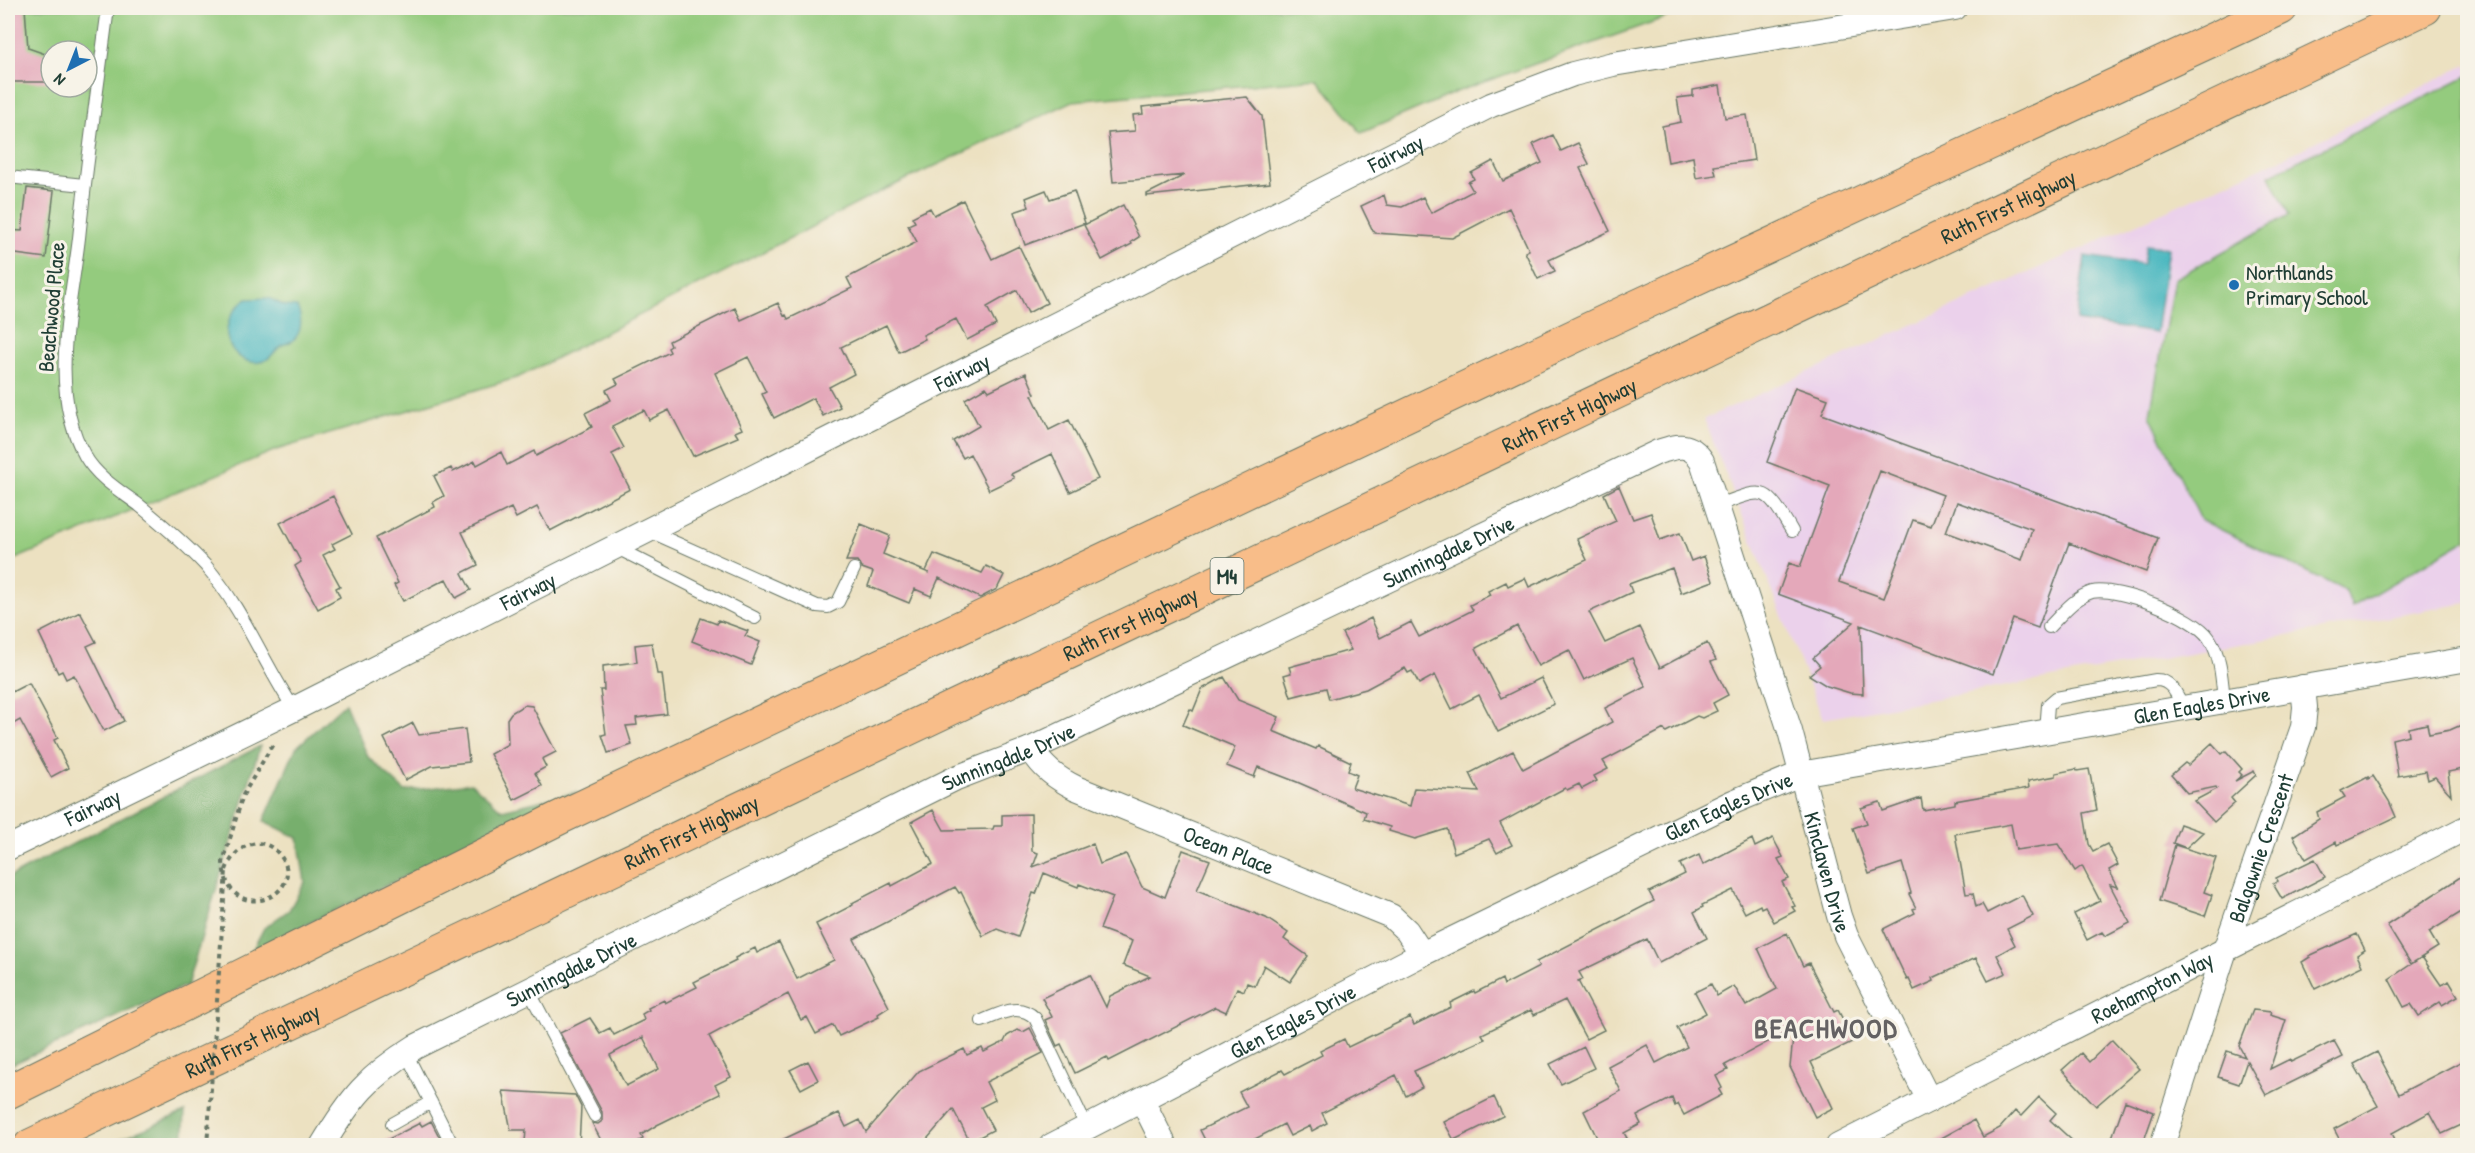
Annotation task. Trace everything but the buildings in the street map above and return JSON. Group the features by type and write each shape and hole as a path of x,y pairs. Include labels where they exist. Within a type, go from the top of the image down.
{"highway":[{"path":"8,1092 559,818 1640,304 2281,8"},
{"name":"Ruth First Highway","path":"30,1146 2425,8"}],"street":[{"name":"Fairway","path":"8,848 294,709 1480,111 1528,90 1613,64 1955,8"},
{"name":"Sunningdale Drive","path":"322,1146 337,1120 370,1079 406,1053 956,778 1031,749 1658,452 1675,447 1688,447 1696,452 1701,461"},
{"name":"Kinclaven Drive","path":"1701,461 1790,731 1846,936 1929,1100"},
{"name":"Glen Eagles Drive","path":"1051,1146 1422,954 1733,802 1800,774 2468,659"},
{"name":"Balgownie Crescent","path":"2162,1146 2225,950 2303,727 2305,707 2303,687"},
{"name":"Ocean Place","path":"1031,749 1048,772 1076,788 1391,916 1407,931 1422,954"},
{"name":"Roehampton Way","path":"1838,1146 2468,827"},
{"path":"1142,1100 1165,1146"},
{"path":"337,1120 346,1146"}],"lane":[{"name":"Beachwood Place","path":"108,8 67,324 65,380 73,428 86,457 98,472 165,527 217,580 238,610 276,681 294,709"},
{"path":"8,177 84,185"},
{"path":"1716,506 1758,492 1766,495 1776,504 1792,531"},
{"path":"647,530 817,606 828,607 838,602 854,569"},
{"path":"615,547 755,618"},
{"path":"2049,627 2081,597 2100,591 2170,611 2195,623 2209,638 2218,658 2224,701"},
{"path":"2046,731 2048,705 2056,698 2156,680 2164,680 2169,684 2183,707"},
{"path":"529,991 595,1116"},
{"path":"982,1021 1012,1009 1028,1011 1035,1018 1087,1128"},
{"path":"406,1053 453,1146"},
{"path":"392,1124 431,1102"}],"path":[{"path":"207,1146 226,870 230,858 246,845 256,843 273,848 285,865 286,876 283,886 276,895 265,901 254,902 237,894 226,881 223,862 243,795 294,709"}],"shaded area":[{"name":"Northlands Primary School","path":"2467,64 2467,603 1823,719 1704,419 2298,151"}],"green space":[{"path":"8,8 1692,8 1459,91 1361,133 1318,79 1073,101 884,190 519,377 276,450 8,562"},
{"path":"2467,76 2467,539 2352,607 2346,591 2201,520 2150,415 2174,279 2289,215 2270,175"},
{"path":"345,703 368,757 405,791 471,783 502,810 577,792 252,951 264,928 289,910 305,882 298,838 264,821 296,748"},
{"path":"260,746 187,985 8,1066 8,878"},
{"path":"185,1112 183,1145 106,1145"}],"water":[{"path":"2146,245 2168,248 2156,333 2076,321 2085,256 2143,264"},
{"path":"269,298 285,306 297,307 300,315 300,329 296,338 281,346 266,360 258,362 244,360 238,355 233,350 227,336 231,316 236,308 247,299"}],"place":[{"name":"Northlands Primary School","path":"2234,285"}],"district":[{"name":"BEACHWOOD","path":"1826,1028"}]}
